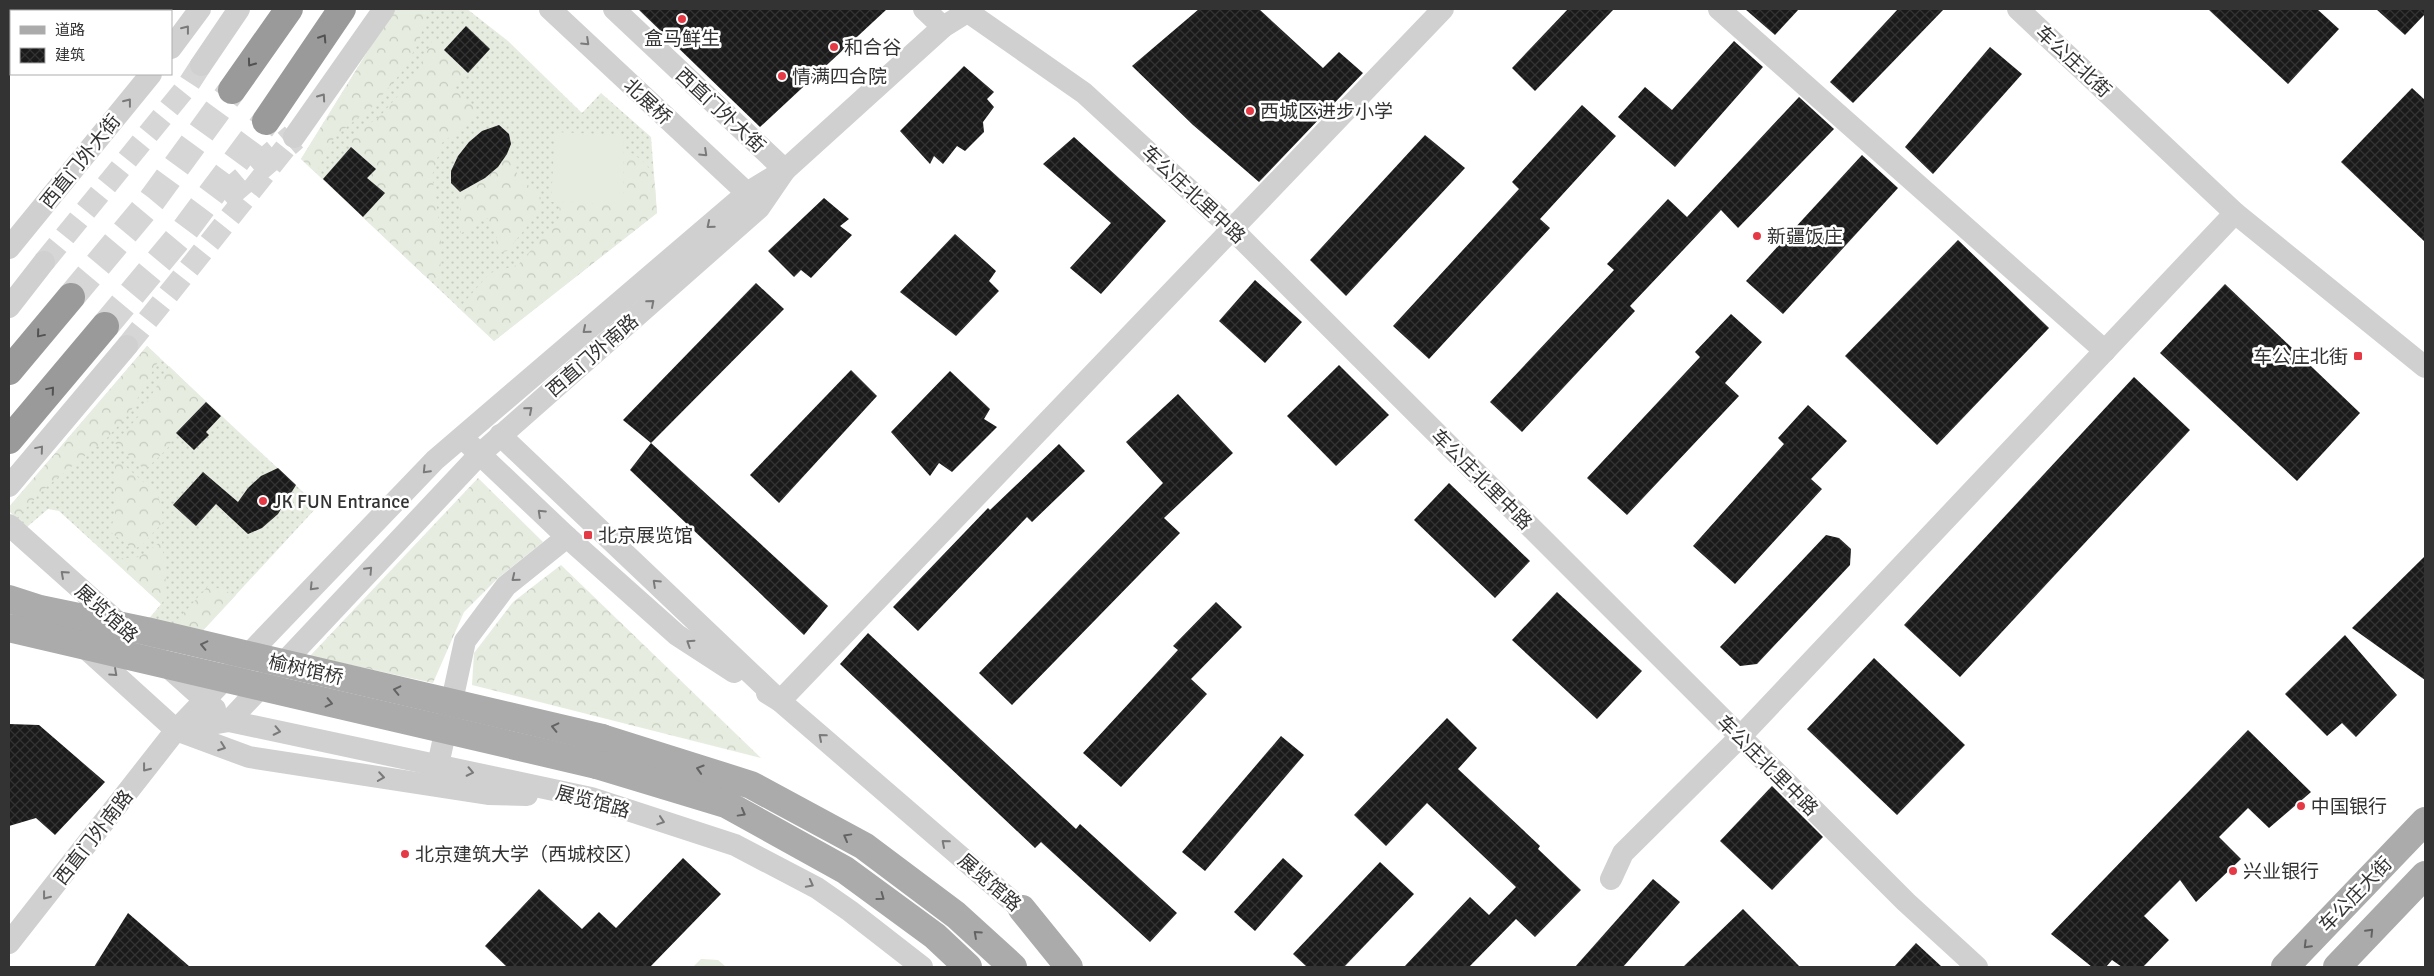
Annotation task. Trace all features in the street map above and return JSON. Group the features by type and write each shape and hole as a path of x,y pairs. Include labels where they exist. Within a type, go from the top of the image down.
{"highway":[{"path":"266,121 342,9"},
{"path":"232,90 283,16"},
{"path":"9,372 71,297"},
{"path":"9,440 104,326"}],"main road":[{"name":"榆树馆桥","path":"9,599 40,609 146,631 602,738 751,785 864,846 956,916 1013,967"},
{"name":"榆树馆桥","path":"9,628 597,765"},
{"name":"展览馆路","path":"597,765 726,804 844,870 935,936 968,967"},
{"name":"车公庄大街","path":"2285,967 2425,821"},
{"name":"车公庄大街","path":"2337,967 2425,875"},
{"path":"1022,909 1069,967"}],"street":[{"path":"172,47 200,9"},
{"path":"201,65 239,9"},
{"path":"294,137 384,9"},
{"name":"北展桥","path":"550,9 753,201"},
{"name":"西直门外大街","path":"614,9 784,170"},
{"path":"924,9 942,27"},
{"path":"780,701 1443,9"},
{"path":"1719,9 2105,351"},
{"name":"车公庄北街","path":"2018,9 2235,213 2425,368"},
{"path":"753,201 784,170 942,27 970,10"},
{"name":"车公庄北里中路","path":"970,10 1084,93 1232,229 1906,902 1977,967"},
{"name":"西直门外大街","path":"9,248 150,75"},
{"name":"西直门外南路","path":"229,721 480,454 753,201"},
{"name":"西直门外南路","path":"9,943 176,730 461,436 753,201"},
{"path":"1611,879 1623,853 1740,737 2235,213"},
{"path":"9,306 44,262"},
{"path":"9,486 127,346"},
{"name":"展览馆路","path":"500,435 780,701 1022,909 1085,967"},
{"name":"展览馆路","path":"461,436 567,537 677,635 780,701"},
{"name":"展览馆路","path":"9,526 229,721 591,798 735,845 817,888 922,967"},
{"path":"438,765 465,641 506,586 567,537"},
{"path":"9,589 23,592 176,730 249,757 488,794 591,798"},
{"path":"176,730 229,721"}],"green space":[{"path":"394,9 467,9 508,41 582,113 601,93 651,137 657,213 494,341 301,159"},
{"path":"394,9 428,9 419,42 402,72 371,108 335,136 316,173 301,159"},
{"path":"433,39 468,73 454,87 480,113 442,143 432,176 441,235 440,283 424,275 363,217 385,193 367,178 375,169 345,142 380,116 414,78"},
{"path":"555,132 624,135 623,205 551,202"},
{"path":"624,148 644,162 653,174 657,213 494,341 459,308 490,273 518,265 559,218 560,202 623,205"},
{"path":"507,154 514,155 517,174 541,198 541,210 507,251 495,254 497,232 487,218 460,234 460,192 486,176"},
{"path":"147,346 318,506 182,653 147,621 161,604 59,511 48,509 27,527 9,511 9,507"},
{"path":"147,346 160,358 129,414 107,438 44,489 17,518 9,511 9,507"},
{"path":"169,366 206,402 176,433 167,449 145,470 115,443 138,417"},
{"path":"115,457 158,495 164,521 141,546 133,549 109,531 115,517"},
{"path":"478,478 543,542 498,578 464,612 433,683 310,656"},
{"path":"162,541 167,597 161,604 112,559 139,557"},
{"path":"561,565 761,758 472,685 474,653 513,602"},
{"path":"209,585 236,595 182,653 163,636"},
{"path":"701,959 718,960 726,967 693,967"}],"building":[{"path":"638,9 887,9 760,127"},
{"name":"西城区进步小学","path":"1199,9 1259,9 1323,68 1339,52 1363,73 1259,182 1193,125 1132,66"},
{"path":"1568,9 1614,9 1535,91 1512,68"},
{"path":"1745,9 1799,9 1775,35"},
{"path":"1898,9 1944,9 1853,103 1830,82"},
{"path":"2208,9 2317,9 2339,29 2288,84"},
{"path":"2376,9 2425,9 2425,14 2405,35"},
{"path":"466,26 490,49 468,73 444,50"},
{"path":"1734,41 1763,67 1675,167 1618,117 1645,87 1672,110"},
{"path":"1990,47 2022,74 1933,174 1905,147"},
{"path":"964,66 994,92 987,99 994,107 983,122 984,132 965,151 957,146 943,164 934,156 930,164 900,131"},
{"path":"2412,88 2425,100 2425,242 2341,162"},
{"path":"1799,97 1834,129 1738,228 1721,210 1630,306 1635,311 1522,432 1490,402 1614,270 1607,264 1668,199 1687,217"},
{"path":"1582,105 1616,136 1540,219 1550,228 1429,359 1393,326 1519,189 1512,182"},
{"path":"499,125 509,134 511,144 507,154 498,167 485,178 460,192 451,183 451,171 458,156 469,142 482,131"},
{"path":"1425,135 1465,168 1346,296 1310,260"},
{"path":"1074,137 1166,221 1101,294 1070,268 1111,223 1043,164"},
{"path":"351,147 376,169 367,178 385,193 363,217 323,179"},
{"path":"1862,155 1898,188 1783,314 1746,281"},
{"path":"824,198 849,219 840,226 852,235 811,278 801,270 794,277 768,251"},
{"path":"955,234 996,271 989,281 999,291 956,336 900,292"},
{"path":"1958,240 2049,328 1937,445 1845,356"},
{"path":"1255,280 1302,322 1265,363 1219,321"},
{"path":"756,283 784,309 651,443 623,420"},
{"path":"2225,284 2360,413 2297,481 2160,353"},
{"path":"1731,314 1762,342 1725,383 1739,396 1627,515 1587,478 1700,357 1695,352"},
{"path":"1339,365 1389,415 1336,466 1287,416"},
{"path":"851,370 877,396 779,503 750,475"},
{"path":"950,371 990,409 984,419 997,427 952,472 939,463 930,476 891,432"},
{"path":"2134,377 2190,430 1960,677 1904,625"},
{"path":"1178,394 1233,453 1164,518 1180,533 1012,705 979,673 1163,483 1126,442"},
{"path":"206,402 221,416 206,432 209,435 194,450 176,433"},
{"path":"1808,405 1847,441 1811,479 1822,489 1735,584 1693,546 1784,444 1778,438"},
{"path":"651,443 828,606 804,635 630,470"},
{"path":"1059,444 1085,471 1032,522 1027,517 918,631 893,607 988,508 990,510"},
{"path":"278,468 296,485 278,514 262,528 248,534 216,504 196,526 173,505 203,472 238,502 248,488 261,476"},
{"path":"1449,483 1530,561 1495,598 1414,520"},
{"path":"1826,535 1839,538 1851,549 1850,565 1757,664 1740,666 1720,647"},
{"path":"2425,556 2425,680 2352,628"},
{"path":"1557,592 1642,671 1597,719 1512,640"},
{"path":"1216,602 1242,627 1191,679 1207,694 1121,787 1083,753 1178,650 1173,646"},
{"path":"868,633 1076,829 1080,824 1177,913 1150,942 1041,842 1035,848 840,664"},
{"path":"2345,635 2397,695 2356,737 2342,723 2327,736 2285,694"},
{"path":"1874,658 1965,745 1897,815 1807,729"},
{"path":"1447,718 1477,748 1458,769 1540,846 1538,849 1581,890 1535,937 1516,919 1469,967 1404,967 1470,897 1489,915 1516,887 1427,803 1386,846 1354,815"},
{"path":"9,724 39,725 105,782 55,835 36,818 9,826"},
{"path":"2248,730 2311,792 2269,828 2248,808 2219,837 2241,859 2196,902 2180,880 2144,916 2169,940 2143,967 2122,967 2112,960 2106,967 2092,967 2051,934"},
{"path":"1281,736 1304,755 1205,871 1182,852"},
{"path":"1772,786 1823,837 1772,890 1720,841"},
{"path":"683,858 721,894 650,967 507,967 485,946 539,889 582,929 599,912 616,928"},
{"path":"1283,858 1303,876 1255,931 1234,912"},
{"path":"1380,862 1414,894 1344,967 1307,967 1293,954"},
{"path":"1653,879 1680,902 1623,967 1575,967"},
{"path":"1743,909 1800,967 1683,967"},
{"path":"128,913 190,967 94,967"},
{"path":"1916,943 1942,967 1894,967"}],"tunnel":[{"path":"44,262 188,85 201,65"},
{"path":"71,297 152,200 232,90"},
{"path":"105,326 185,230 266,121"},
{"path":"127,346 294,137"},
{"path":"223,198 294,137"}],"place":[{"name":"盒马鲜生","path":"682,19"},
{"name":"和合谷","path":"834,47"},
{"name":"情满四合院","path":"782,76"},
{"name":"西城区进步小学","path":"1250,111"},
{"name":"新疆饭庄","path":"1757,236"},
{"name":"车公庄北街","path":"2358,356"},
{"name":"JK FUN Entrance","path":"263,501"},
{"name":"北京展览馆","path":"588,535"},
{"name":"中国银行","path":"2301,806"},
{"name":"北京建筑大学（西城校区）","path":"405,854"},
{"name":"兴业银行","path":"2233,871"}]}
